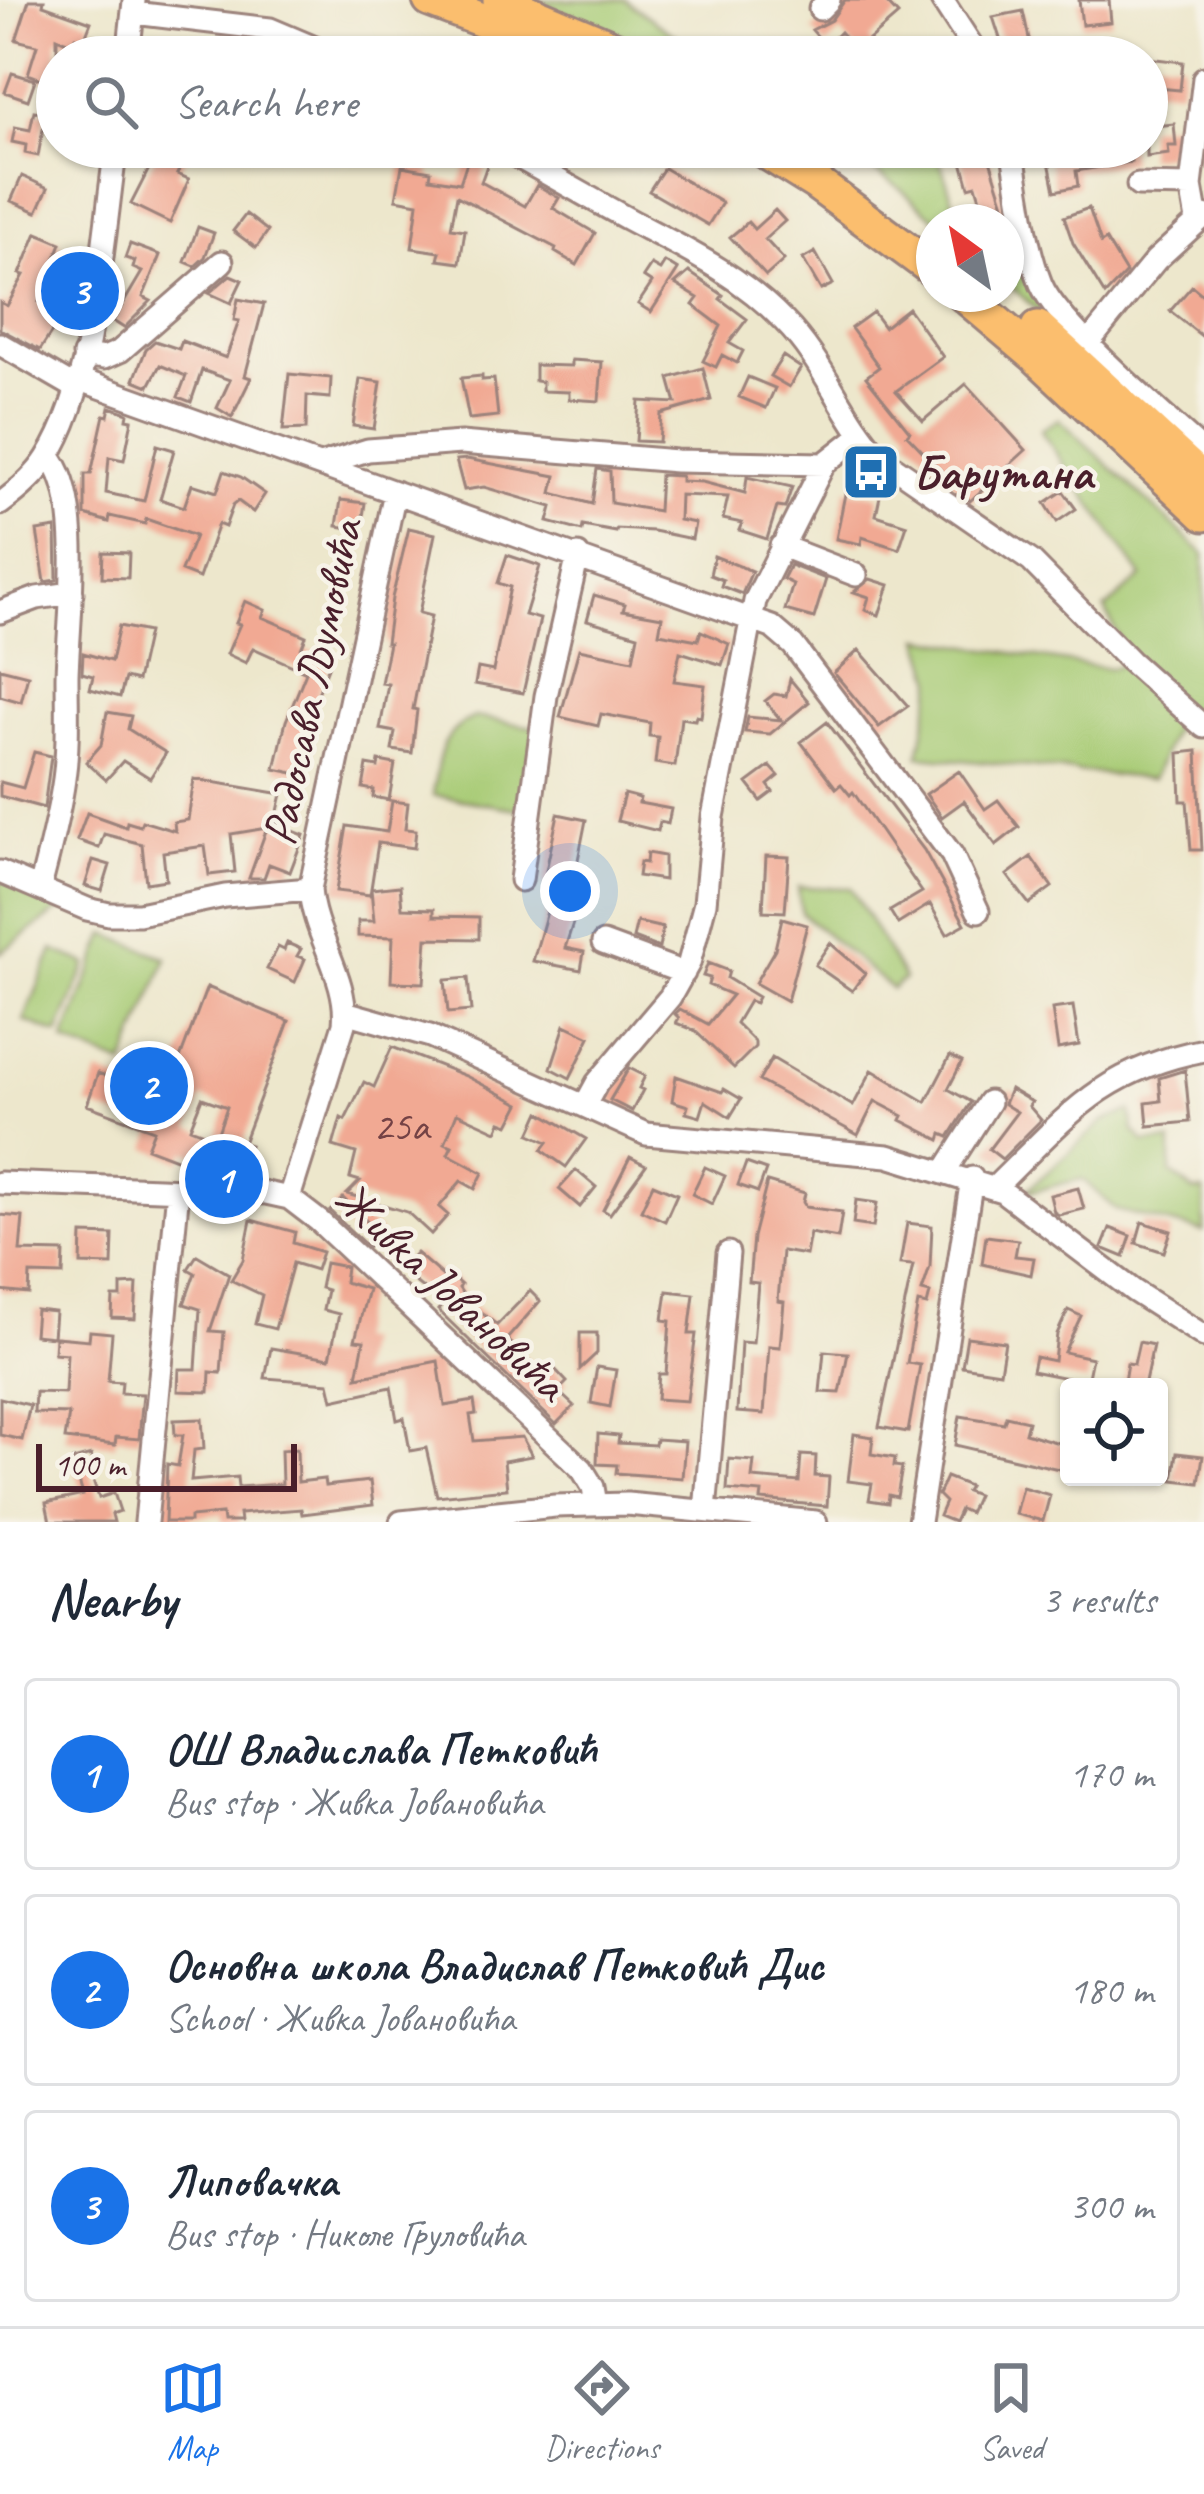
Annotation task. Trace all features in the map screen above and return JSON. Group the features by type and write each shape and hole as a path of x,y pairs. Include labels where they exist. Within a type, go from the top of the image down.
{"highway":[{"path":"430,0 524,36"},
{"path":"500,0 585,36"},
{"path":"792,168 916,257"},
{"path":"830,168 916,229"},
{"path":"984,312 1204,514"},
{"path":"1019,312 1204,481"}],"street":[{"path":"942,0 966,36"},
{"path":"130,36 134,6 270,29 286,36"},
{"path":"1089,341 1156,260 1200,218 1191,186 1204,78"},
{"path":"0,504 28,482 49,456 77,383 113,168"},
{"path":"538,168 705,259 752,291 824,369 861,435 891,465 1031,561 1130,661 1204,727"},
{"path":"1016,168 1043,289 1068,321 1204,452"},
{"path":"1138,185 1191,186"},
{"path":"83,355 104,358 120,351 222,262"},
{"path":"0,344 77,383 578,555 753,618 781,633 928,821 966,879 978,911"},
{"path":"584,1106 684,973 700,933 712,817 755,601 824,464 861,435"},
{"path":"320,465 368,450 461,443 676,461 824,464"},
{"path":"40,888 65,776 72,593 63,488 59,469 49,456"},
{"name":"Радосава Љумовића","path":"345,1012 310,889 395,492"},
{"path":"781,546 856,575"},
{"path":"521,880 546,696 578,555"},
{"path":"0,612 37,598 72,593"},
{"name":"Радосава Љумовића","path":"0,872 87,909 124,914 225,896 310,889"},
{"path":"603,943 684,973"},
{"path":"289,1198 345,1012 430,1036 662,1138 860,1152 972,1178 995,1187 1204,1336"},
{"path":"995,1187 1109,1082 1171,1056 1204,1050"},
{"path":"945,1172 989,1102"},
{"path":"919,1522 972,1178"},
{"name":"Живка Јовановића","path":"0,1183 289,1198 582,1469 596,1504"},
{"path":"146,1522 178,1190"},
{"path":"705,1510 728,1252"},
{"path":"401,1522 596,1504 816,1522"}],"green space":[{"path":"534,0 625,0 676,36 621,36"},
{"path":"870,168 942,168 954,204 918,204"},
{"path":"1024,213 1043,289 1108,375 1024,298"},
{"path":"1059,419 1204,554 1204,715 1175,725 1153,779 919,756 934,680 921,638 1110,669 1130,661 1105,609 1142,577 1040,430"},
{"path":"475,717 544,729 529,811 433,795 447,739"},
{"path":"0,872 70,902 0,953"},
{"path":"798,887 851,888 904,979 892,989 801,913"},
{"path":"106,934 167,958 124,1065 64,1042"},
{"path":"53,950 87,964 58,1034 24,1021"},
{"path":"1131,1111 1133,1130 1145,1143 1171,1142 1171,1173 1194,1192 1204,1191 1204,1232 1116,1210 1082,1179 1024,1193 1104,1121"}],"building":[{"path":"29,0 44,0 43,5 91,22 86,36 36,36 36,45 16,40"},
{"path":"845,0 884,0 898,15 874,36 840,32 817,36 812,30 831,20"},
{"path":"1079,0 1109,0 1111,22 1082,25"},
{"path":"1023,11 1028,36 999,36 993,17"},
{"path":"36,48 36,77 28,74"},
{"path":"1168,60 1183,62 1180,90 1168,89"},
{"path":"12,73 35,80 28,100 5,92"},
{"path":"36,111 36,156 25,153 26,145 12,142 15,127 30,130"},
{"path":"1174,124 1176,146 1168,146 1168,125"},
{"path":"149,168 180,168 177,174 189,179 170,223 131,204"},
{"path":"402,168 431,171 430,178 460,183 465,168 486,168 481,182 525,206 537,185 559,198 553,208 595,233 577,265 555,252 556,248 457,196 451,228 465,230 460,263 438,260 440,252 412,248 418,203 396,199"},
{"path":"664,168 722,203 708,225 649,191"},
{"path":"964,168 993,168 1004,204 982,204 976,185 969,187"},
{"path":"1050,168 1094,168 1076,171 1078,186 1055,191"},
{"path":"22,176 48,188 37,212 11,201"},
{"path":"1089,208 1101,243 1106,240 1126,273 1105,295 1073,243 1064,217"},
{"path":"775,210 785,221 765,239 784,260 766,276 730,237 748,222 754,229"},
{"path":"246,214 268,231 256,248 233,231"},
{"path":"198,227 214,233 205,257 195,266 185,262"},
{"path":"37,233 61,243 39,302 76,320 68,337 53,330 40,350 0,329 0,302 7,306 24,275 20,274"},
{"path":"130,244 160,255 143,297 151,301 124,328 113,321 142,272 133,268 135,261 125,258"},
{"path":"815,252 833,284 821,290 803,259"},
{"path":"665,262 678,270 651,312 638,304 652,283 643,277 651,265 660,270"},
{"path":"689,272 747,319 729,343 743,351 737,363 722,355 716,367 703,361 721,326 693,305 698,298 675,284"},
{"path":"230,275 242,280 231,303 209,293"},
{"path":"1192,286 1204,296 1204,338 1170,311"},
{"path":"238,299 264,304 245,376 251,378 232,417 217,408 230,380 202,370 191,402 178,397 186,376 160,365 149,386 134,380 146,349 155,341 179,349 182,341 226,358 239,321 234,320"},
{"path":"908,308 943,357 896,391 923,421 966,384 1026,450 970,501 907,435 910,432 866,377 879,367 851,328 873,312 884,327"},
{"path":"783,356 801,368 789,387 770,376"},
{"path":"571,360 602,362 599,401 569,399 569,392 542,391 542,382 535,381 535,365 571,366"},
{"path":"703,368 711,400 661,414 659,442 636,441 639,401 676,403 669,378"},
{"path":"289,374 331,378 330,398 307,396 306,429 283,430"},
{"path":"482,376 482,380 494,379 498,416 469,419 461,378"},
{"path":"748,377 775,388 766,408 739,397"},
{"path":"360,379 381,382 374,429 353,426"},
{"path":"110,407 128,413 127,419 132,420 124,460 109,457 106,493 144,501 157,445 174,450 160,499 184,507 192,484 217,492 224,471 265,494 253,512 238,501 225,527 218,524 199,578 181,571 195,536 146,519 145,524 110,516 109,522 85,515 85,474 91,474"},
{"path":"456,460 556,476 552,493 592,504 597,469 610,471 611,503 658,511 660,475 745,493 747,477 792,487 785,508 777,507 767,539 739,530 742,523 723,519 728,497 680,495 679,520 695,523 692,539 653,531 616,532 583,526 582,531 548,522 552,507 484,487 464,490"},
{"path":"846,489 880,496 876,515 907,525 899,549 862,537 861,544 836,539"},
{"path":"1063,491 1076,509 1057,522 1045,503"},
{"path":"341,500 365,503 361,530 337,526"},
{"path":"56,528 57,580 45,582 37,531"},
{"path":"409,528 435,534 419,613 431,616 413,709 417,710 412,753 392,750 395,732 380,729 388,684 381,683 392,598"},
{"path":"103,552 129,553 128,578 102,577"},
{"path":"507,555 540,566 525,615 540,619 523,693 475,684 478,668 493,671 510,587 498,583"},
{"path":"714,556 752,571 742,594 721,586 723,580 710,575"},
{"path":"790,565 826,579 814,618 785,610 793,584 783,579"},
{"path":"870,579 889,585 879,615 865,610 869,597 854,592"},
{"path":"594,595 625,604 623,610 662,617 659,633 698,640 701,631 729,644 722,665 680,652 674,681 705,685 701,717 681,718 675,766 655,763 658,737 649,736 650,723 601,714 598,726 560,717 579,649 633,660 638,635 587,620"},
{"path":"245,601 265,610 262,617 306,636 301,649 332,657 306,725 310,726 305,747 313,749 308,776 275,769 286,721 306,672 253,648 246,663 227,654"},
{"path":"119,626 148,632 137,681 125,678 120,697 90,689 93,676 82,673 83,653 111,661"},
{"path":"859,650 908,706 879,727 834,673"},
{"path":"0,668 28,675 21,702 0,696"},
{"path":"790,679 809,702 770,734 745,732 748,717 781,720 765,701 774,694 786,696"},
{"path":"107,712 131,716 128,729 166,753 150,778 123,761 106,780 86,762 101,745"},
{"path":"827,722 924,850 965,924 947,934 930,904 898,924 890,911 922,892 853,792 850,795 841,784 836,788 801,742"},
{"path":"1197,751 1202,850 1191,850 1187,801 1181,801 1179,753"},
{"path":"34,752 51,756 44,808 0,796 0,782 23,788"},
{"path":"379,761 395,764 389,800 373,797 374,790 363,788 367,765 378,767"},
{"path":"770,766 779,776 768,785 773,792 761,801 747,783"},
{"path":"959,771 985,809 998,800 1019,827 996,845 964,801 942,817 926,794"},
{"path":"194,779 282,794 275,824 304,835 290,872 269,864 264,878 249,878 267,828 231,834 235,872 209,875 205,846 163,852 166,880 146,883 142,844 104,834 99,848 77,840 87,813 126,827 127,822 140,826 142,821 175,831 174,822 188,820"},
{"path":"624,794 640,798 639,803 671,809 668,824 660,822 658,831 617,821"},
{"path":"392,801 408,803 405,829 416,830 414,848 378,843 370,895 336,891 347,826 387,832"},
{"path":"558,814 586,820 574,880 586,882 565,948 584,952 581,970 533,961 554,887 543,885"},
{"path":"647,853 664,856 664,880 638,876"},
{"path":"766,856 789,857 785,912 763,911"},
{"path":"1031,857 1052,887 1029,904 1007,875"},
{"path":"93,860 110,865 102,891 85,886"},
{"path":"400,886 402,908 434,909 434,916 479,917 479,939 427,938 424,983 391,982 393,937 358,936 358,921 374,921 371,889"},
{"path":"782,918 807,925 787,1001 755,983 775,949"},
{"path":"637,922 663,928 659,948 633,938"},
{"path":"287,943 301,949 297,956 305,959 295,982 267,969 278,947 284,950"},
{"path":"830,943 865,973 852,991 815,965"},
{"path":"708,963 729,971 727,978 758,997 755,1003 749,1001 736,1023 755,1047 734,1068 694,1030 676,1023 680,1009 708,1024 732,995 708,985 710,978 703,976"},
{"path":"468,978 471,1011 448,1013 445,980"},
{"path":"207,987 289,1021 243,1143 250,1145 240,1171 185,1151 181,1161 147,1148 154,1130 87,1105 98,1073 165,1098","holes":["202,1098 227,1107 216,1138 190,1128"]},
{"path":"1073,1006 1079,1045 1058,1049 1052,1009"},
{"path":"565,1025 590,1037 570,1078 551,1068"},
{"path":"392,1047 466,1076 520,1104 509,1125 501,1122 497,1131 457,1113 445,1143 452,1146 448,1154 483,1173 475,1189 461,1181 439,1207 448,1215 431,1234 407,1212 347,1194 360,1181 350,1178 356,1153 333,1146 341,1118 345,1120 364,1082 374,1087"},
{"path":"950,1056 962,1062 948,1089 971,1102 949,1137 942,1134 940,1140 875,1101 858,1135 759,1081 772,1058 853,1106 872,1070 926,1102"},
{"path":"629,1068 645,1076 632,1111 610,1100"},
{"path":"1185,1070 1190,1122 1148,1126 1146,1103 1161,1101 1159,1078"},
{"path":"676,1076 724,1089 741,1099 730,1117 705,1101 700,1117 686,1113 688,1106 672,1101"},
{"path":"1010,1089 1032,1102 1029,1106 1041,1120 1002,1159 989,1149 1017,1112 1004,1104"},
{"path":"540,1112 586,1139 566,1167 542,1150 548,1142 530,1134"},
{"path":"630,1157 646,1165 610,1214 603,1210"},
{"path":"746,1163 766,1170 758,1192 738,1185"},
{"path":"705,1167 725,1176 712,1204 692,1194"},
{"path":"576,1170 596,1187 580,1207 559,1189"},
{"path":"767,1182 805,1193 806,1207 842,1212 838,1238 810,1233 806,1255 782,1251 780,1347 769,1346 764,1414 737,1412 741,1342 753,1343 758,1283 749,1282 753,1237"},
{"path":"653,1184 677,1194 665,1221 641,1210"},
{"path":"1078,1188 1084,1209 1054,1212 1050,1195"},
{"path":"343,1198 380,1234 368,1247 330,1211"},
{"path":"856,1200 877,1203 873,1227 853,1224"},
{"path":"0,1215 23,1217 20,1251 64,1252 63,1275 30,1274 29,1294 0,1291"},
{"path":"251,1220 295,1232 293,1243 322,1252 316,1270 293,1263 275,1329 255,1324 262,1295 231,1280 243,1260"},
{"path":"1142,1222 1171,1231 1164,1252 1136,1243"},
{"path":"907,1223 932,1226 930,1267 922,1291 930,1293 927,1305 918,1303 907,1363 920,1365 908,1432 879,1427 913,1265 900,1264"},
{"path":"1110,1228 1131,1236 1124,1257 1102,1248"},
{"path":"82,1234 113,1235 112,1265 81,1264"},
{"path":"986,1236 1018,1240 1015,1256 1034,1258 1031,1275 982,1264"},
{"path":"416,1253 445,1278 449,1274 461,1285 468,1302 497,1325 530,1291 540,1301 507,1339 543,1375 552,1366 567,1382 558,1391 574,1406 556,1424 438,1310 443,1304 400,1270"},
{"path":"197,1255 229,1274 210,1331 224,1332 221,1373 210,1372 209,1392 178,1391 179,1369 196,1369 200,1309 184,1304 195,1273 188,1269"},
{"path":"325,1263 346,1267 344,1282 368,1289 355,1340 364,1341 357,1377 438,1361 445,1406 474,1401 476,1414 470,1415 474,1441 522,1437 532,1456 504,1461 507,1489 437,1496 426,1448 410,1451 404,1418 397,1420 391,1387 333,1400 329,1383 265,1378 271,1348 330,1358 339,1314 323,1310 327,1290 320,1288"},
{"path":"137,1284 135,1319 112,1318 113,1297 121,1297 121,1285"},
{"path":"667,1291 694,1294 689,1334 696,1334 687,1401 657,1399 659,1374 666,1374 670,1321 663,1320"},
{"path":"36,1310 55,1312 53,1337 34,1335"},
{"path":"1068,1310 1081,1316 1064,1352 1092,1358 1088,1378 1032,1371 1035,1357 1054,1361 1057,1334"},
{"path":"90,1331 112,1333 108,1381 122,1382 121,1393 143,1394 139,1439 116,1437 115,1445 65,1439 69,1414 34,1413 35,1392 65,1393 67,1354 54,1353 55,1337 89,1340"},
{"path":"580,1333 597,1333 597,1353 580,1369"},
{"path":"967,1337 1005,1342 1000,1372 962,1366"},
{"path":"1139,1342 1153,1345 1146,1378 1124,1378 1127,1363 1134,1364"},
{"path":"824,1351 848,1353 840,1393 820,1392"},
{"path":"597,1367 616,1370 610,1407 591,1403"},
{"path":"0,1398 30,1405 22,1440 0,1435"},
{"path":"960,1416 1004,1423 1006,1416 1028,1421 1025,1433 1060,1443 1060,1469 955,1445"},
{"path":"202,1419 204,1449 194,1450 191,1481 237,1477 238,1487 282,1484 281,1450 297,1449 298,1482 324,1479 325,1486 370,1481 373,1505 302,1514 301,1509 239,1514 240,1522 223,1522 222,1514 165,1522 167,1464 178,1466 183,1435 175,1435 174,1420"},
{"path":"598,1434 619,1436 618,1443 685,1441 682,1478 616,1473 617,1465 597,1464"},
{"path":"854,1434 873,1437 871,1454 895,1458 894,1466 902,1467 897,1497 889,1495 888,1503 869,1500 872,1484 848,1481"},
{"path":"1177,1453 1203,1456 1199,1483 1173,1480"},
{"path":"91,1455 95,1469 90,1471 99,1498 114,1493 120,1511 112,1514 114,1522 50,1522 46,1503 83,1495 73,1460"},
{"path":"801,1455 816,1456 815,1476 829,1477 827,1506 761,1500 762,1493 727,1490 729,1459 754,1461 752,1478 799,1482"},
{"path":"946,1477 969,1486 966,1491 977,1495 969,1513 960,1509 954,1522 939,1516 945,1502 938,1495"},
{"path":"1022,1487 1050,1495 1043,1521 1015,1514"}],"place":[{"name":"Липовачка","path":"80,291"},
{"name":"Барутана","path":"871,472"},
{"name":"Основна школа Владислав Петковић Дис","path":"149,1086"},
{"name":"ОШ Владислава Петковић","path":"224,1179"}]}
